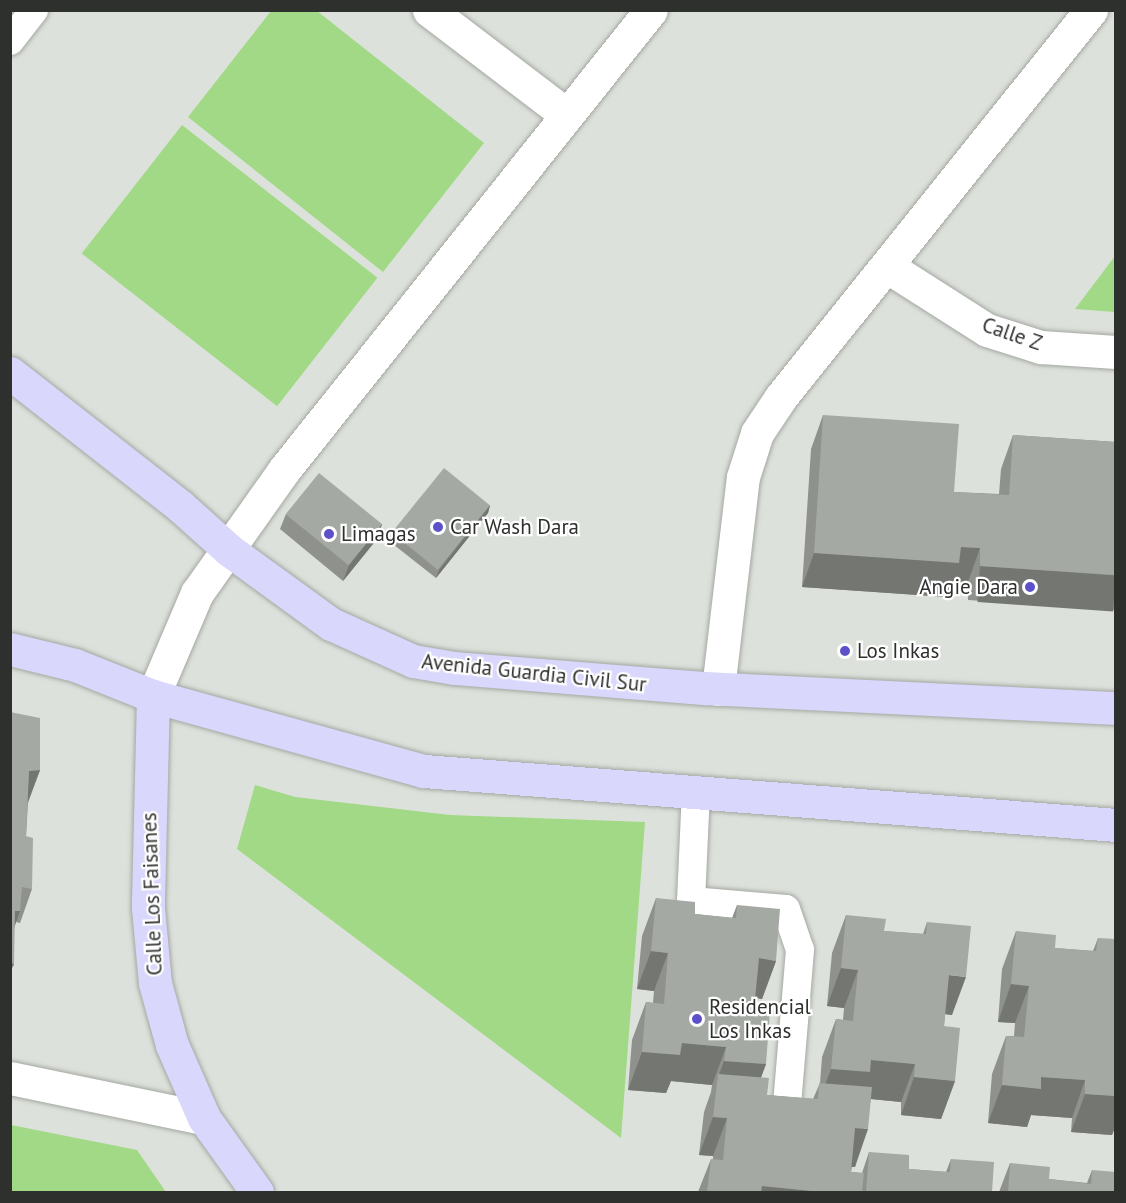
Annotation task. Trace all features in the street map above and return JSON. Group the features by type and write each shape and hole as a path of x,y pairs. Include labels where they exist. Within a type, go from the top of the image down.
{"main road":[{"name":"Avenida Guardia Civil Sur","path":"10,373 180,506 230,550 332,624 413,661 454,668 718,689 1116,708"},
{"path":"10,649 75,664 153,696 424,771 1116,825"},
{"name":"Calle Los Faisanes","path":"153,696 148,908 155,983 172,1045 204,1118 256,1192"}],"street":[{"path":"429,10 567,115"},
{"path":"153,696 197,593 230,550 284,470 651,10"},
{"path":"718,689 743,477 757,433 781,397 888,267 1091,10"},
{"name":"Calle Z","path":"888,267 987,330 1041,347 1116,352"},
{"path":"10,1078 204,1118"}],"lane":[{"path":"10,41 34,10"},
{"path":"696,791 691,901 786,909 800,950 786,1115"}],"green space":[{"path":"271,11 317,11 484,143 383,272 188,117"},
{"path":"182,125 377,278 277,406 82,253"},
{"path":"1115,256 1115,312 1075,309"},
{"path":"255,785 295,797 450,815 645,822 621,1138 237,849"},
{"path":"11,1125 137,1150 166,1192 11,1192"}],"building":[{"path":"823,415 959,424 954,492 1009,495 1013,435 1116,442 1116,575 980,566 980,548 961,547 959,563 814,553"},
{"name":"Car Wash Dara","path":"444,468 490,505 438,570 392,533"},
{"name":"Limagas","path":"319,473 382,524 349,565 286,514"},
{"path":"10,712 40,718 40,770 29,771 26,836 33,838 32,889 22,887 20,911 15,911 14,964 10,963"},
{"path":"656,898 695,902 695,914 736,918 737,905 780,909 776,961 759,958 754,1010 770,1011 766,1064 724,1061 726,1047 682,1043 680,1055 642,1052 646,1002 664,1004 668,953 651,951"},
{"name":"Residencial Los Inkas","path":"846,915 886,919 884,931 926,934 927,922 971,926 966,977 949,975 944,1026 960,1028 955,1081 914,1077 915,1064 871,1060 870,1072 831,1069 836,1019 853,1021 858,970 841,968"},
{"path":"1016,931 1056,935 1055,948 1096,951 1098,938 1116,939 1114,1043 1116,1043 1116,1096 1085,1094 1085,1080 1041,1077 1041,1089 1002,1085 1006,1036 1024,1037 1029,986 1011,984"},
{"path":"718,1074 769,1078 767,1095 818,1099 819,1083 872,1087 868,1129 855,1128 851,1172 864,1173 862,1192 812,1192 762,1186 761,1192 707,1192 711,1159 723,1160 727,1118 713,1117"},
{"path":"869,1152 909,1155 909,1169 950,1172 951,1159 994,1162 992,1192 866,1192"},
{"path":"1010,1163 1050,1167 1049,1179 1091,1184 1092,1170 1116,1172 1116,1192 1008,1192"}],"place":[{"name":"Car Wash Dara","path":"438,527"},
{"name":"Limagas","path":"329,534"},
{"name":"Angie Dara","path":"1030,587"},
{"name":"Los Inkas","path":"845,651"},
{"name":"Residencial Los Inkas","path":"697,1019"}]}
